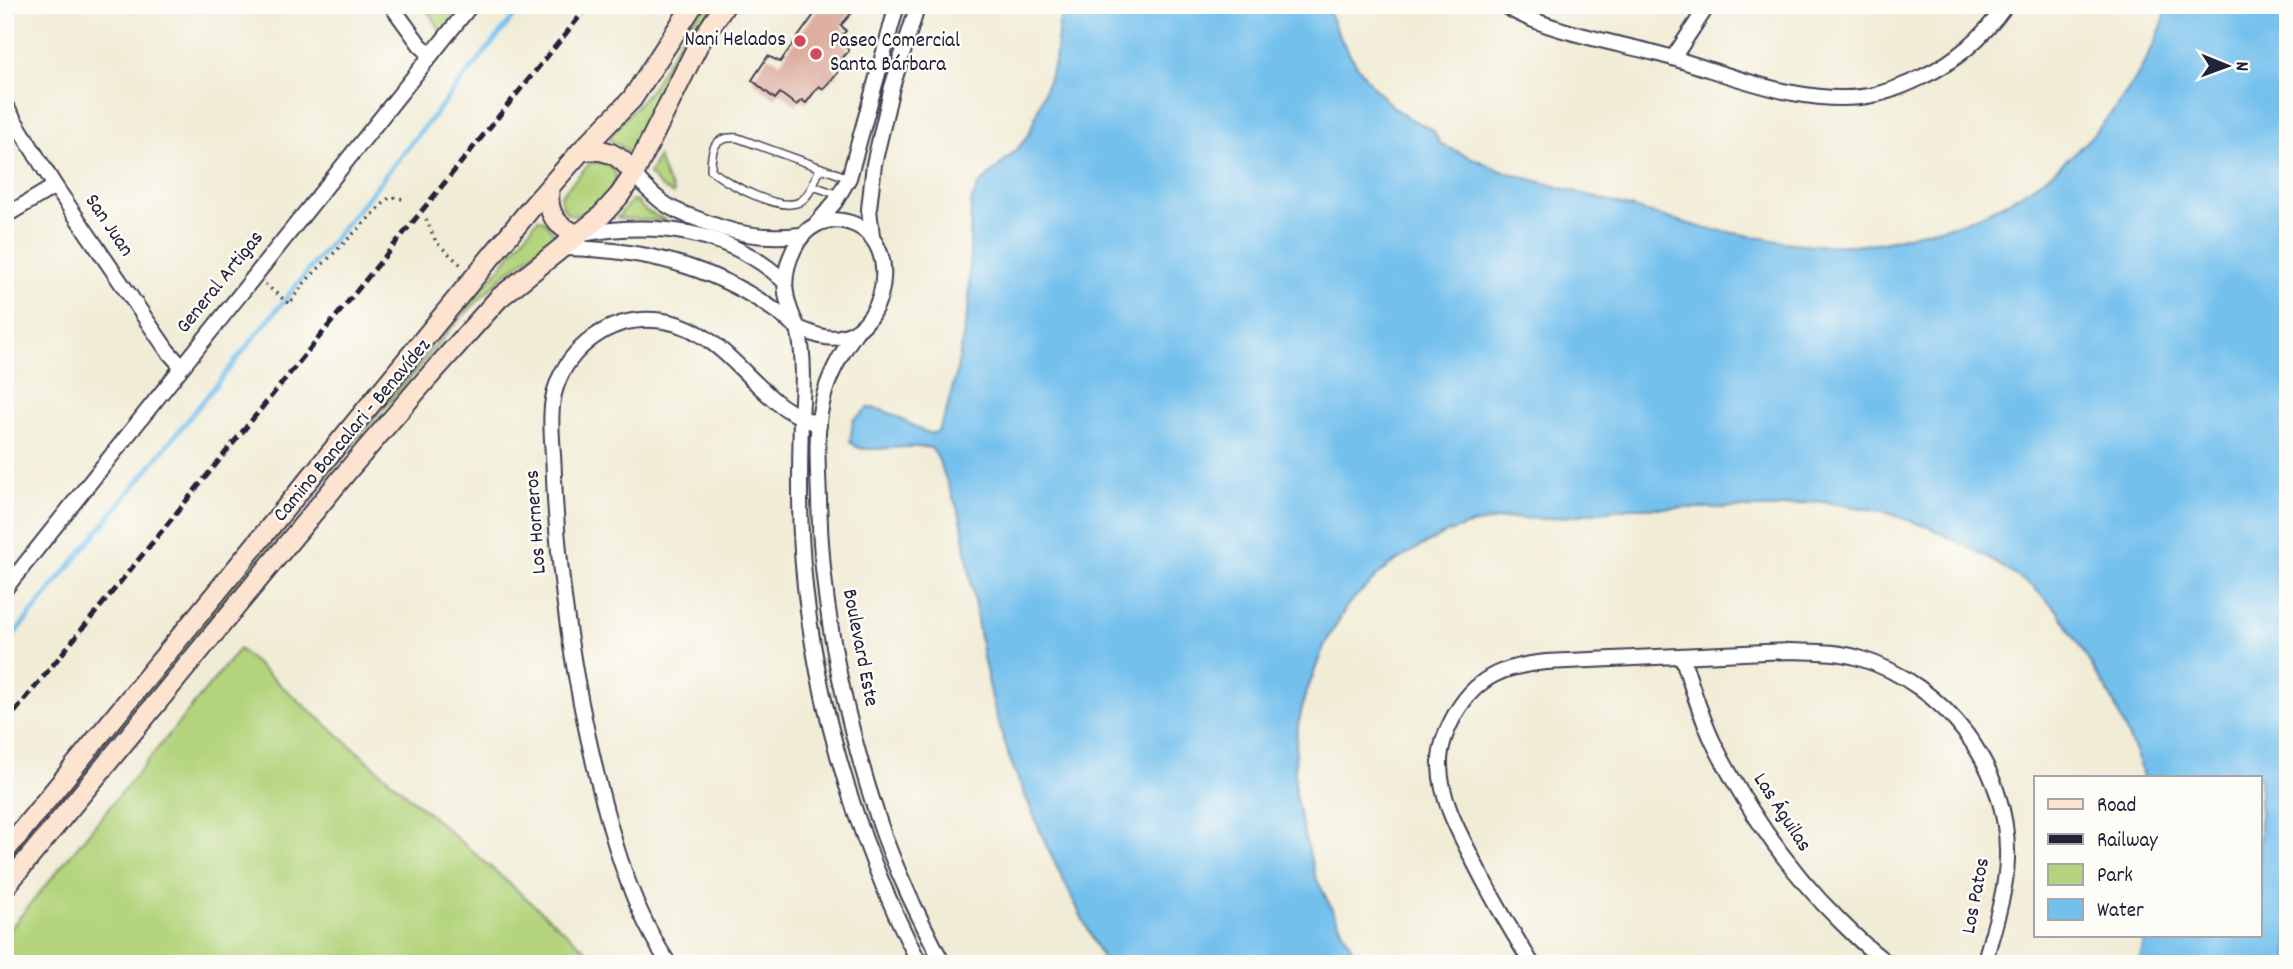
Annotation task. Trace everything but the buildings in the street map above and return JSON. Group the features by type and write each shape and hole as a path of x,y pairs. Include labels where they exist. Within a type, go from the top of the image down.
{"main road":[{"name":"Camino Bancalari - Benavídez","path":"5,851 531,208 632,99 693,5"},
{"name":"Camino Bancalari - Benavídez","path":"5,887 424,382 499,298 599,218 619,196 634,174 698,45 725,5"},
{"path":"581,151 606,150 627,163 634,174"},
{"path":"549,190 551,214 567,231 579,235"}],"street":[{"path":"391,5 420,46 431,55"},
{"name":"General Artigas","path":"5,589 471,5"},
{"path":"798,328 789,312 784,281 792,252 801,235 815,225 849,178 897,5"},
{"path":"872,236 870,188 892,87 918,5"},
{"path":"1504,5 1525,17 1550,25 1777,89 1814,96 1848,98 1877,94 1931,73 1960,54 1989,29 2006,5"},
{"path":"1673,58 1708,5"},
{"name":"San Juan","path":"5,105 55,186 167,350 181,366"},
{"path":"634,174 663,203 719,227 746,235 801,235"},
{"path":"849,178 870,188"},
{"path":"5,216 55,186"},
{"path":"562,248 599,248 670,261 704,272 755,295 798,328 822,337 840,337 856,332 870,317 882,286 883,267 878,248 864,228 844,220 815,225"},
{"path":"579,235 601,230 647,228 693,234 734,246 752,255 784,281"},
{"name":"Los Horneros","path":"669,964 645,921 626,874 605,811 585,729 573,667 555,503 554,395 561,373 574,355 594,336 619,324 640,320 664,321 684,326 704,336 774,401 801,418 819,425"},
{"name":"Boulevard Este","path":"798,328 803,357 799,494 802,552 809,612 824,694 862,830 880,878 917,959"},
{"name":"Boulevard Este","path":"856,332 839,356 822,404 819,425 820,544 829,615 843,690 878,819 943,964"},
{"name":"Los Patos","path":"1532,964 1504,921 1454,821 1442,789 1439,763 1442,743 1462,703 1481,682 1497,672 1518,665 1790,651 1829,652 1879,665 1921,688 1957,722 1972,741 1994,784 2006,833 2007,861 2002,895 1983,964"},
{"name":"Las Águilas","path":"1682,656 1699,709 1713,741 1764,829 1790,867 1823,904 1889,964"},
{"path":"824,694 843,690"},
{"path":"917,959 933,944"}],"lane":[{"path":"820,168 813,186 803,200 794,204 781,204 720,178 711,170 711,154 718,141 727,137 738,138 849,178"},
{"path":"813,186 839,195"}],"path":[{"path":"279,296 289,304 305,282 390,197 404,199"},
{"path":"426,219 436,243 463,267"}],"green space":[{"path":"424,5 481,5 450,45"},
{"path":"704,5 715,5 678,64 641,141 631,155 609,137 651,89"},
{"path":"658,157 673,194 661,187 649,174"},
{"path":"604,163 612,168 616,177 613,187 587,212 575,216 569,214 562,206 561,195 589,164"},
{"path":"632,200 646,211 666,220 617,218"},
{"path":"538,219 549,226 554,238 506,273 460,319 324,480 5,873 5,864 320,477 499,269"},
{"path":"239,649 602,964 5,964 5,935"}],"water":[{"path":"1065,5 1327,5 1338,34 1366,78 1400,112 1433,130 1440,144 1502,171 1707,229 1791,243 1856,245 1954,225 1991,210 2026,191 2058,168 2114,110 2155,42 2169,5 2288,5 2288,964 2139,964 2145,937 2262,937 2262,776 2143,776 2112,699 2058,611 2033,587 1982,554 1931,528 1882,511 1817,501 1775,508 1630,508 1547,519 1507,518 1472,524 1446,533 1388,566 1348,604 1324,646 1304,699 1297,730 1295,794 1316,878 1360,964 1105,964 1047,847 1010,760 983,657 961,518 937,456 931,448 864,449 850,442 853,420 868,408 885,411 932,434 938,431 956,375 969,304 971,202 978,186 1019,147 1030,132 1055,61 1059,24"}],"waterway":[{"path":"5,646 523,5"}],"railway":[{"path":"5,724 589,5"}],"place":[{"name":"Nani Helados","path":"800,41"},
{"name":"Paseo Comercial Santa Bárbara","path":"816,54"}]}
